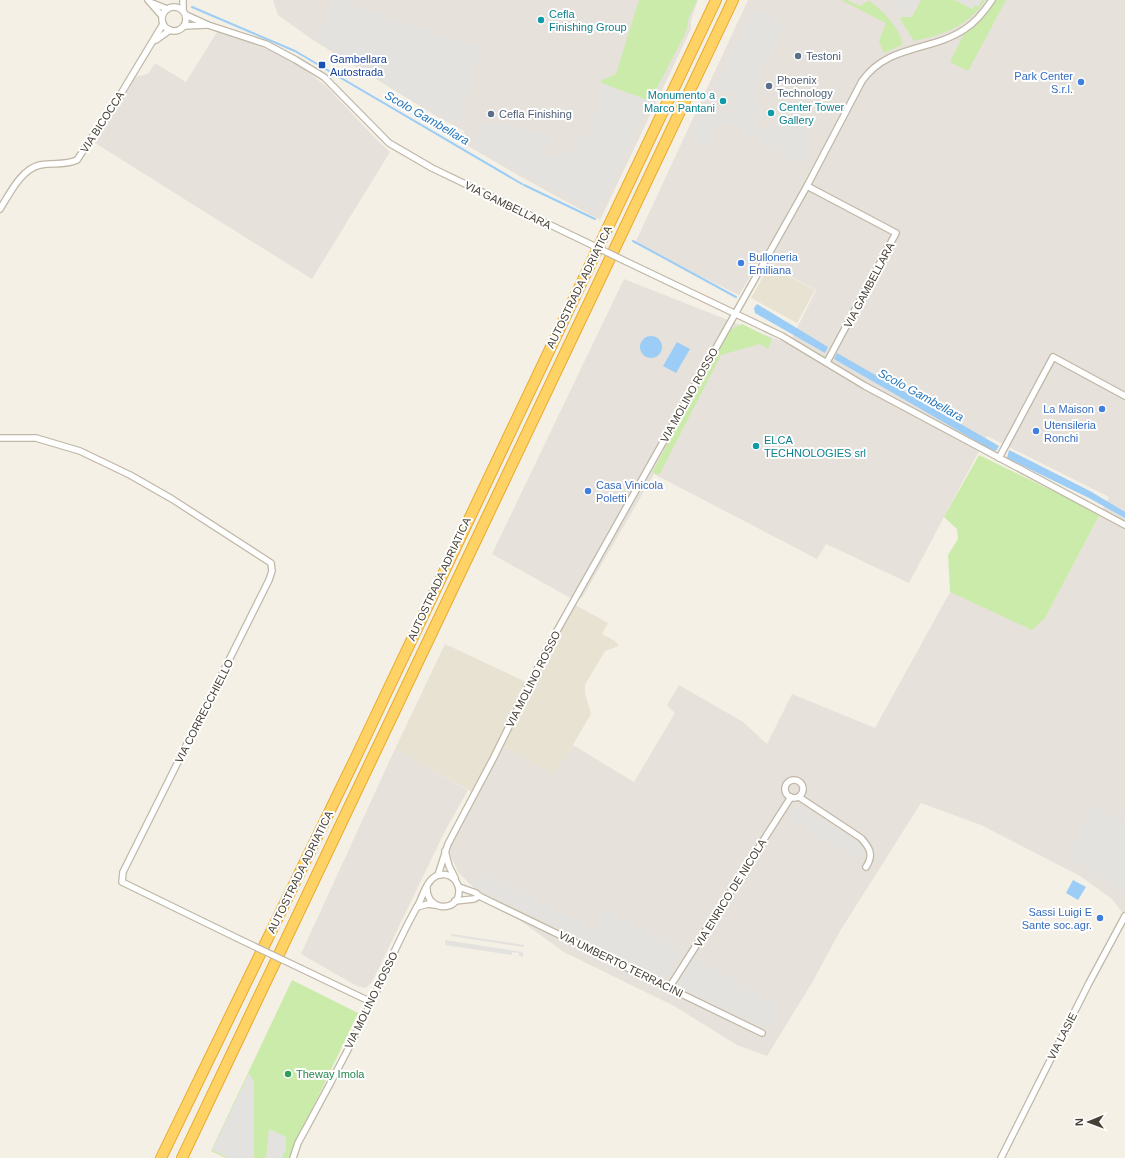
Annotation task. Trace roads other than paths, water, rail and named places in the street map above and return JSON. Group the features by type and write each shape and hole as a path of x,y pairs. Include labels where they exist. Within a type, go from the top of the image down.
{"highway":[{"name":"AUTOSTRADA ADRIATICA","path":"161,1158 356,757 716,0"},
{"name":"AUTOSTRADA ADRIATICA","path":"182,1158 733,0"}],"street":[{"path":"162,16 167,9 174,7 182,0"},
{"path":"150,1 162,16 163,24 170,30 178,30 184,26 182,0"},
{"name":"VIA MOLINO ROSSO","path":"438,875 445,851 549,646 807,186 862,81 874,66 898,54 949,37 964,30 974,22 992,0"},
{"path":"150,1 167,9"},
{"path":"174,7 184,13"},
{"name":"VIA GAMBELLARA","path":"184,13 208,25 266,44 324,77 389,143 432,168 735,312 782,336 866,386 1125,525"},
{"name":"VIA BICOCCA","path":"0,209 18,182 30,170 38,165 66,165 77,160 154,42 163,24"},
{"name":"VIA GAMBELLARA","path":"184,26 208,25"},
{"name":"VIA BICOCCA","path":"154,42 170,30"},
{"name":"VIA GAMBELLARA","path":"807,186 896,233 827,362"},
{"path":"999,458 1053,357 1125,396"},
{"name":"VIA CORRECCHIELLO","path":"0,438 36,438 80,451 130,475 172,499 271,562 272,571 269,580 123,872 122,882 371,1002"},
{"path":"799,797 803,790 802,785 798,781 793,780 788,783 786,788 787,794 791,797 799,797 861,838 869,847 871,852 870,861 866,867"},
{"name":"VIA ENRICO DE NICOLA","path":"670,988 791,797"},
{"path":"445,851 448,866 458,884 459,892 455,901"},
{"path":"436,905 428,897 427,886 433,877 438,875 449,875 458,884"},
{"name":"VIA UMBERTO TERRACINI","path":"458,884 479,896 762,1033"},
{"name":"VIA MOLINO ROSSO","path":"292,1158 371,1002 411,915 417,907 427,886"},
{"path":"417,907 428,904 446,906 455,901 474,899 479,896"},
{"name":"VIA LASIE","path":"1001,1158 1089,983 1125,916"}],"water":[{"path":"757,304 828,347 825,353 755,313 754,308"},
{"path":"651,336 659,339 662,347 659,355 651,358 643,355 640,347 643,339"},
{"path":"677,342 690,349 676,373 663,366"},
{"path":"837,353 999,446 996,451 990,449 834,359"},
{"path":"1009,450 1090,491 1125,512 1125,518 1089,498 1007,458"},
{"path":"1073,880 1086,887 1078,900 1066,893"}],"waterway":[{"name":"Scolo Gambellara","path":"192,7 295,51 522,184"},
{"name":"Scolo Gambellara","path":"524,185 595,219"},
{"name":"Scolo Gambellara","path":"633,241 736,297"}],"place":[{"name":"Cefla Finishing Group","path":"541,20"},
{"name":"Testoni","path":"798,56"},
{"name":"Gambellara Autostrada","path":"322,65"},
{"name":"Park Center S.r.l.","path":"1081,82"},
{"name":"Phoenix Technology","path":"769,86"},
{"name":"Monumento a Marco Pantani","path":"723,101"},
{"name":"Center Tower Gallery","path":"771,113"},
{"name":"Cefla Finishing","path":"491,114"},
{"name":"Bulloneria Emiliana","path":"741,263"},
{"name":"La Maison","path":"1102,409"},
{"name":"Utensileria Ronchi","path":"1036,431"},
{"name":"ELCA TECHNOLOGIES srl","path":"756,446"},
{"name":"Casa Vinicola Poletti","path":"588,491"},
{"name":"Sassi Luigi E Sante soc.agr.","path":"1100,918"},
{"name":"Theway Imola","path":"288,1074"}]}
